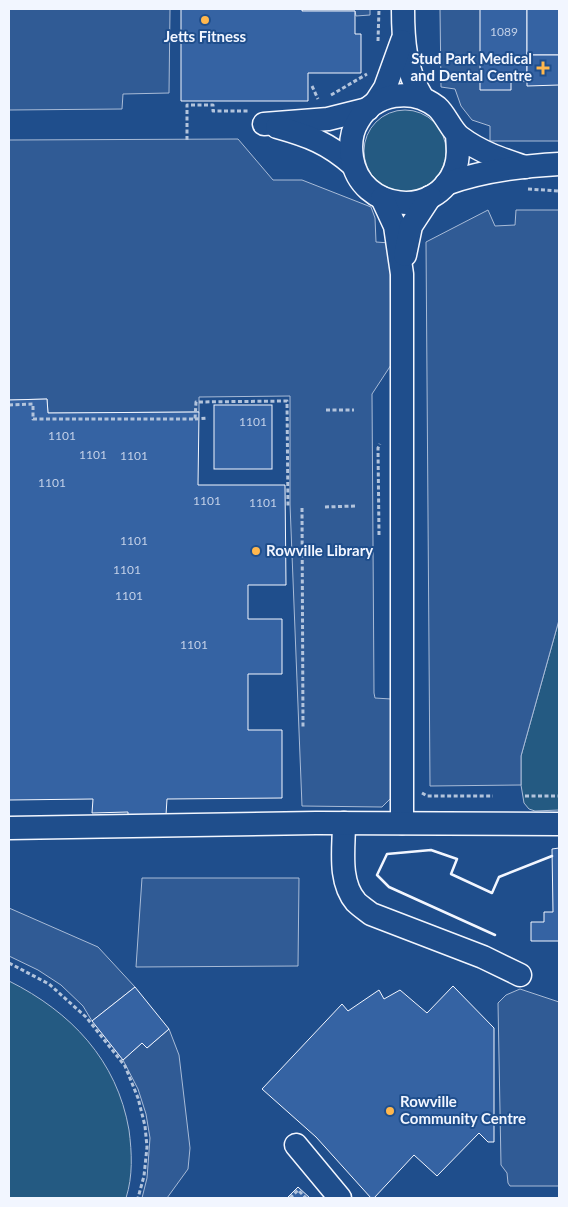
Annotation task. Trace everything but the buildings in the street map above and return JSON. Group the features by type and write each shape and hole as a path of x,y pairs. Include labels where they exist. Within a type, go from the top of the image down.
{"lane":[{"path":"403,9 403,38 409,70 414,85 422,97 438,108 457,135 477,149 525,167"},
{"path":"403,38 385,88 372,106 358,120 352,134 350,148 353,165 358,178 368,190 382,198 398,203 415,202 464,177 525,167 559,164"},
{"path":"353,165 322,142 302,134 264,124 328,119 372,106 391,96 406,94 422,97"},
{"path":"402,823 402,274 411,226 455,169 459,152 457,135"},
{"path":"382,198 395,226 402,274"},
{"path":"344,823 343,860 346,887 356,902 371,914 483,958 520,975"},
{"path":"9,828 344,823 559,824"},
{"path":"296,1145 340,1198"}],"path":[{"path":"378,42 379,9"},
{"path":"312,86 319,102 363,78 370,71"},
{"path":"187,140 187,105 213,105 213,111 258,110"},
{"path":"520,189 559,192"},
{"path":"195,419 196,402 287,401 288,508"},
{"path":"9,405 33,404 33,419 208,418"},
{"path":"326,410 354,410"},
{"path":"326,507 355,506"},
{"path":"302,508 303,727"},
{"path":"419,788 427,796 493,796"},
{"path":"525,796 559,796"},
{"path":"9,963 49,984 86,1017 125,1066 138,1098 145,1126 147,1147 144,1176 138,1198"},
{"path":"290,1198 298,1190 306,1198"}],"shaded area":[{"path":"9,9 170,9 169,93 123,94 122,109 9,110"},
{"path":"302,9 370,9 370,15 356,16 355,11 302,11"},
{"path":"440,9 559,9 559,141 490,141 490,126 472,120 461,106 455,89 441,87"},
{"path":"405,110 421,113 434,122 443,135 446,151 443,167 434,180 421,189 405,192 389,189 376,180 367,167 364,151 367,135 376,122 389,113"},
{"path":"238,139 273,180 302,180 371,207 375,218 376,242 390,243 391,365 372,394 374,693 375,698 391,699 392,797 382,807 302,806 290,504 290,396 199,397 199,412 48,413 47,399 9,400 9,140"},
{"path":"488,210 495,226 515,225 516,210 559,210 559,620 521,756 521,785 430,786 426,242"},
{"path":"559,620 559,810 535,811 529,809 524,803 521,785 521,756"},
{"path":"142,878 299,878 298,966 136,967"},
{"path":"9,908 98,947 135,987 92,1021 83,1006 61,985 38,970 9,956"},
{"path":"9,981 31,993 71,1023 102,1060 114,1082 123,1105 130,1139 131,1173 126,1198 9,1198"},
{"path":"520,989 559,1002 559,1186 510,1186 507,1173 501,1165 498,1003 506,995"},
{"path":"169,1029 179,1055 190,1148 188,1169 167,1198 142,1198 147,1178 150,1138 146,1114 138,1089 123,1060 142,1043 147,1048"}],"wall":[{"path":"495,935 389,887 377,875 387,854 431,850 457,859 451,874 492,893 499,877 552,856"}],"place":[{"name":"Jetts Fitness","path":"205,20"},
{"name":"Stud Park Medical and Dental Centre","path":"543,68"},
{"name":"Rowville Library","path":"256,551"},
{"name":"Rowville Community Centre","path":"390,1111"}]}
